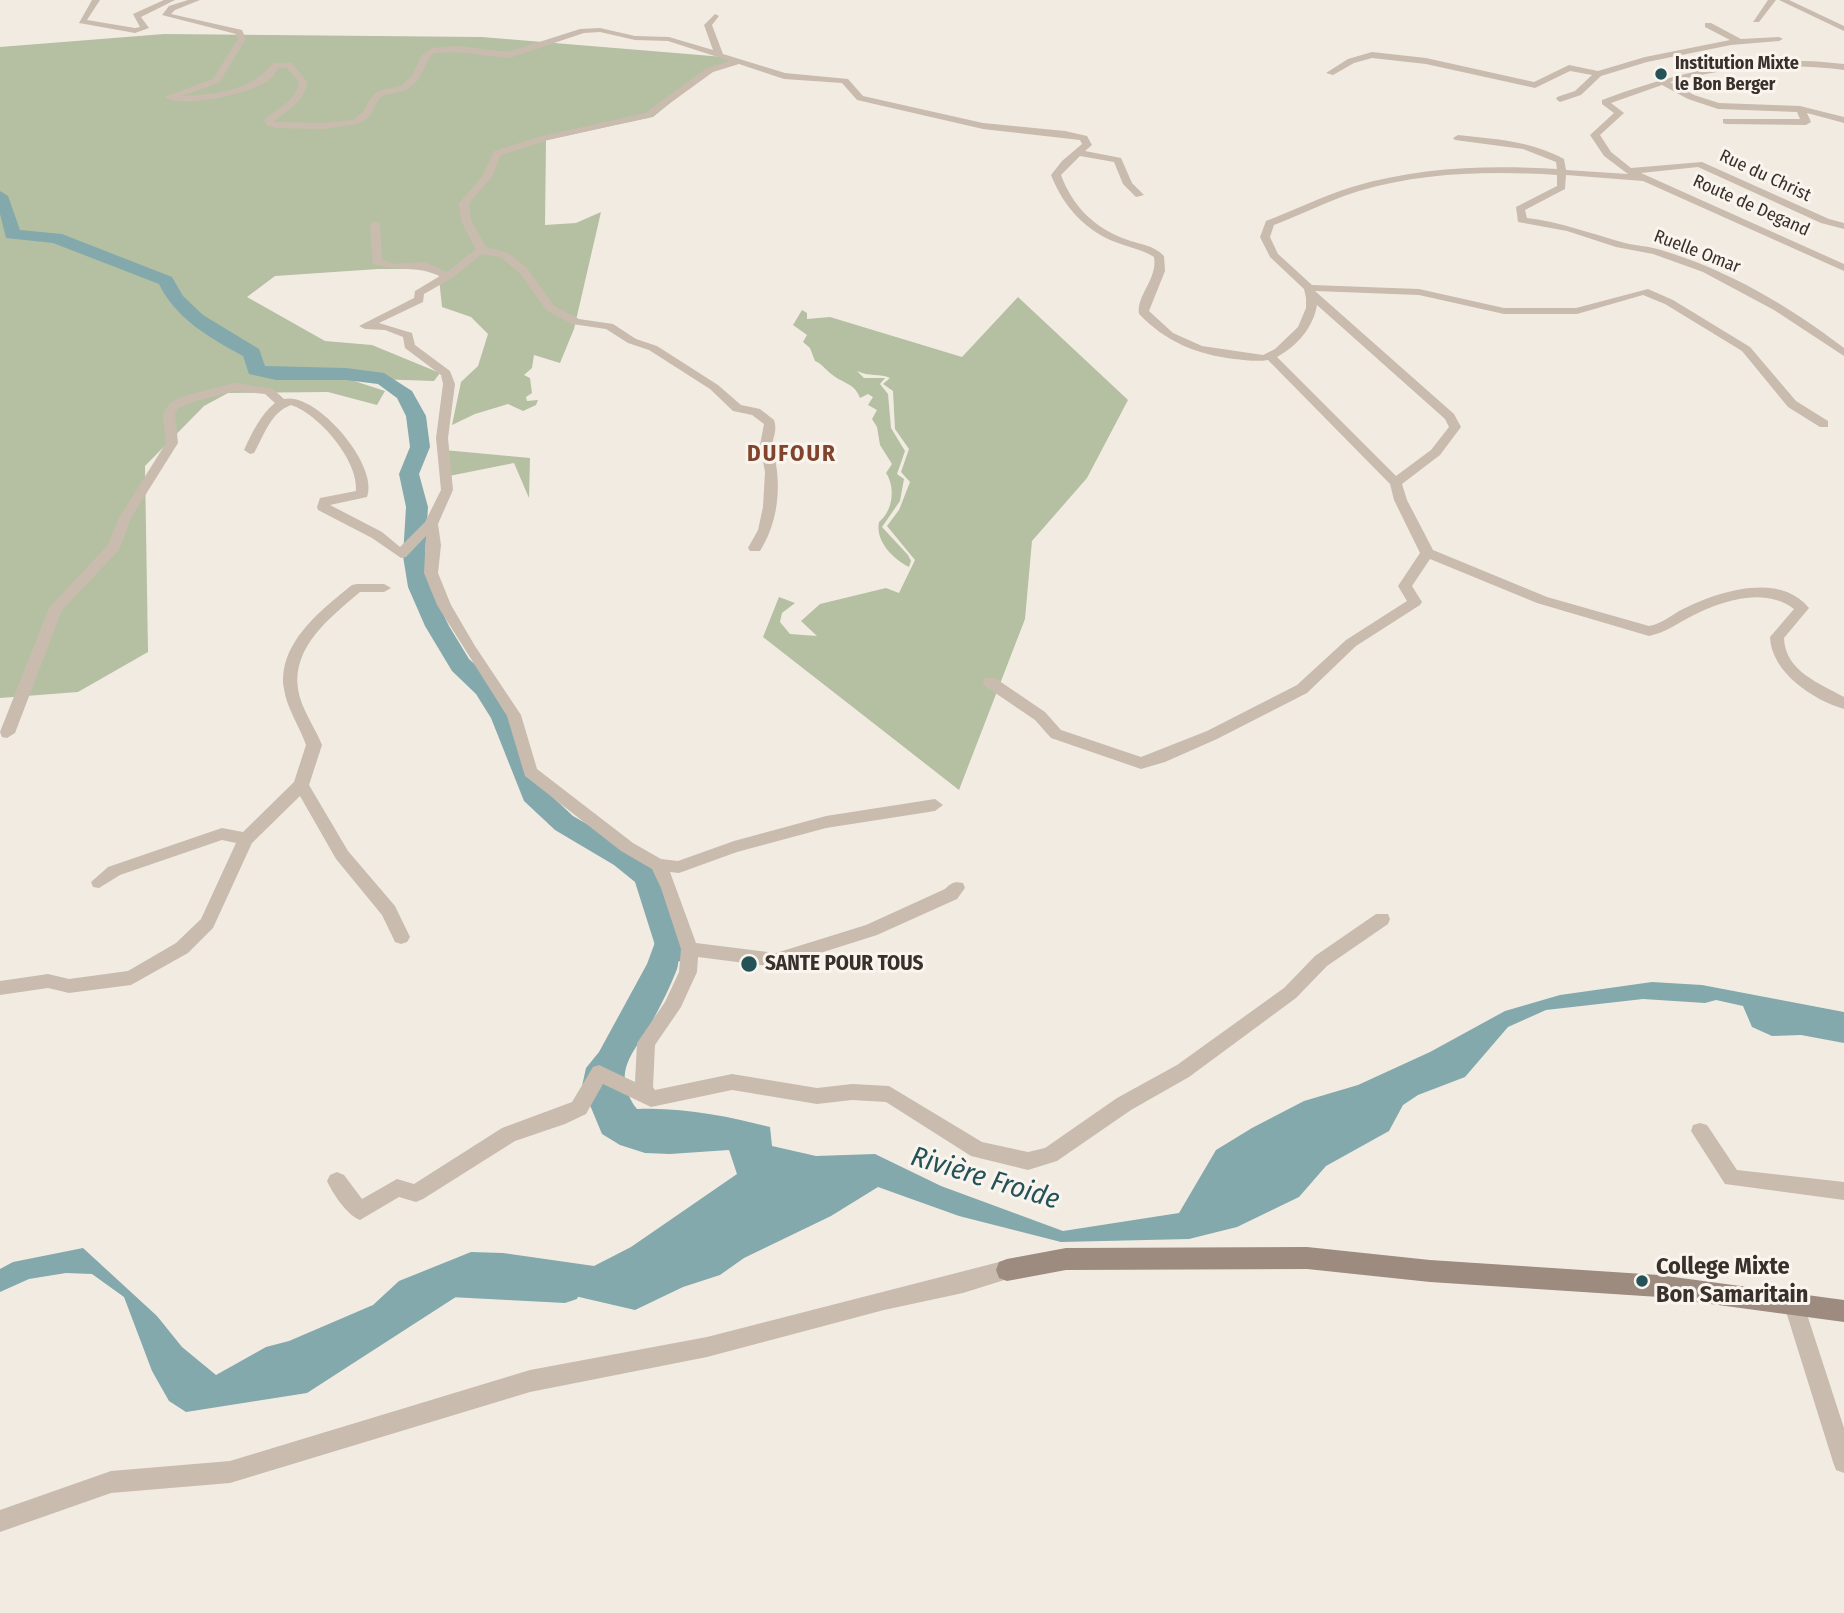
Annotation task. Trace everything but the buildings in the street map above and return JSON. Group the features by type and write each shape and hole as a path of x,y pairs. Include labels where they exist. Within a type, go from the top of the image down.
{"street":[{"path":"96,0 82,21 135,31 145,28 136,16 171,0"},
{"path":"195,0 172,8 166,15 239,32 242,39 216,81 168,97 201,97 245,88 269,77 276,65 289,65 303,82 303,89 298,98 269,120 269,123 321,126 355,122 367,114 374,99 381,93 404,88 410,83 432,51 457,49 509,55 573,33 600,30 635,38 669,40 784,76 845,81 860,98 1006,130 1084,138 1087,145 1081,153 1065,163 1056,175 1062,193 1075,210 1113,238 1159,256 1161,263 1156,284 1144,298 1143,312 1170,339 1217,354 1264,358 1270,356 1304,327 1311,314 1310,292"},
{"path":"1756,20 1772,0"},
{"path":"1783,0 1844,29"},
{"path":"715,16 708,25 719,55"},
{"path":"1708,24 1772,60"},
{"path":"1330,73 1351,61 1373,55 1426,61 1535,85 1569,68 1598,74 1692,49 1779,39"},
{"path":"1665,79 1772,60 1805,60 1844,67"},
{"path":"483,251 468,228 464,203 486,178 497,153 542,139 648,115 709,70 740,61"},
{"path":"1639,64 1649,69"},
{"path":"1560,99 1578,93 1598,74"},
{"path":"1665,79 1691,97 1718,106 1800,109 1844,120"},
{"name":"Route de Degand","path":"1665,79 1605,102 1619,113 1595,135 1607,154 1643,178 1844,268"},
{"path":"1726,121 1806,122 1800,109"},
{"path":"1458,138 1543,149 1561,161 1564,172"},
{"path":"1081,153 1118,160 1128,184 1139,195"},
{"name":"Rue du Christ","path":"1629,171 1699,164 1825,221 1844,226"},
{"path":"1396,483 1408,471 1435,457 1447,444 1455,427 1450,417 1310,292 1274,255 1265,237 1270,223 1355,188 1486,167 1643,178"},
{"name":"Ruelle Omar","path":"1564,172 1562,187 1520,209 1522,220 1567,226 1616,244 1656,251 1714,274 1788,313 1844,354"},
{"path":"375,224 376,262 393,267 424,265 448,276"},
{"path":"250,450 261,427 282,404 293,400 308,405 354,458 365,483 362,494 325,501 323,507 357,523 401,554 431,524 447,490 442,438 449,384 446,373 409,346 408,335 402,330 365,326 419,300 419,293 483,251 489,250 516,262 550,308 576,322 609,326 632,341 653,348 714,387 737,408 756,412 770,424 771,433 766,447 770,462 768,495 771,506 764,538 755,548"},
{"path":"1310,292 1419,292 1504,311 1577,312 1644,291 1669,302 1746,349 1792,404 1824,424"},
{"path":"1270,356 1396,483 1403,507 1418,529 1427,553 1542,600 1649,631 1666,628 1685,613 1712,603 1758,593 1780,594 1802,608 1777,637 1777,656 1788,669 1844,704"},
{"path":"7,733 56,608 114,547 125,518 172,443 169,414 174,406 235,387 269,391 282,404"},
{"path":"431,524 434,545 431,573 457,627 514,715 530,772 626,846 658,865 680,867 734,847 826,822 934,805"},
{"path":"990,682 1040,716 1056,734 1077,744 1141,763 1160,758 1301,689 1350,643 1400,614 1415,602 1405,586 1427,553"},
{"path":"0,988 48,981 69,986 131,978 182,948 207,923 246,839 301,785 314,745 291,690 290,673 301,642 357,587 384,588"},
{"path":"301,785 342,855 389,911 401,937"},
{"path":"99,882 114,871 222,834 246,839"},
{"path":"651,1099 644,1088 646,1043 671,1007 688,972 690,949 658,865"},
{"path":"690,949 776,960 871,930 951,894 957,888"},
{"path":"337,1181 360,1211 397,1188 416,1193 509,1134 579,1108 599,1073 651,1099 732,1082 817,1096 852,1092 889,1094 978,1150 1028,1161 1050,1154 1124,1104 1183,1071 1290,993 1321,961 1382,919"},
{"path":"1700,1131 1732,1178 1844,1191"},
{"path":"0,1521 111,1482 230,1472 530,1381 707,1347 1007,1270 1066,1259 1307,1258 1430,1271 1659,1286 1844,1311"},
{"path":"1793,1302 1844,1462"}],"green space":[{"path":"164,34 482,37 736,58 708,72 653,117 546,140 545,225 576,223 601,212 574,329 560,363 534,355 532,368 524,375 530,378 532,393 526,397 527,401 538,400 536,405 523,411 508,404 475,414 452,425 461,382 478,366 488,334 471,317 442,307 438,269 378,269 275,276 247,297 325,341 372,345 440,373 434,381 345,378 385,391 377,405 328,392 228,393 204,406 145,466 148,652 78,692 0,698 0,47"},
{"path":"1018,297 1128,400 1087,478 1032,541 1025,619 959,790 763,637 779,597 795,603 782,613 780,622 790,634 817,636 801,621 820,604 886,588 899,593 915,560 887,526 899,510 910,482 901,472 909,449 895,429 893,391 883,384 890,378 857,371 864,378 885,378 880,384 888,394 891,428 905,451 897,474 904,479 900,501 882,527 908,555 911,561 909,567 886,549 878,529 879,522 890,505 892,491 886,473 892,464 880,445 877,427 872,419 877,410 868,405 873,397 868,394 860,398 852,387 815,361 810,348 803,342 807,335 793,325 802,310 807,313 807,319 830,317 962,357"},
{"path":"444,450 530,458 529,498 514,463 444,477"}],"water":[{"path":"671,916 678,950 677,969 654,1018 633,1051 625,1072 625,1083 637,1109 704,1113 770,1127 772,1146 816,1156 875,1154 941,1186 1063,1231 1179,1213 1216,1150 1252,1128 1304,1101 1358,1085 1430,1052 1505,1011 1560,995 1652,982 1702,985 1844,1012 1844,1043 1801,1035 1772,1036 1752,1027 1743,1006 1716,1000 1705,1003 1643,999 1546,1010 1508,1027 1465,1077 1418,1095 1403,1105 1389,1131 1326,1166 1299,1197 1237,1227 1189,1239 1061,1242 959,1216 878,1187 831,1216 744,1258 720,1275 683,1287 635,1310 493,1277 462,1293 307,1393 186,1412 169,1401 152,1371 124,1297 92,1274 66,1273 29,1279 0,1292 0,1269 13,1262 83,1248 157,1316 182,1347 216,1375 266,1347 289,1341 373,1305 399,1281 471,1252 503,1253 594,1266 631,1247 737,1174 729,1150 645,1153 620,1145 602,1134 582,1086 586,1068 599,1052 647,964 657,937 657,920"}],"waterway":[{"path":"0,196 10,218 12,234 56,238 166,281 175,299 196,319 252,353 256,370 276,374 346,374 384,379 405,395 416,416 420,447 409,474 417,507 414,556 419,587 437,626 460,665 485,688 503,717 533,794 564,823 624,858 647,876 670,953"},
{"name":"Rivière Froide","path":"450,1281 565,1287"}],"place":[{"name":"Institution Mixte le Bon Berger","path":"1661,74"},
{"name":"SANTE POUR TOUS","path":"749,964"},
{"name":"College Mixte Bon Samaritain","path":"1642,1281"}],"district":[{"name":"DUFOUR","path":"792,455"}]}
